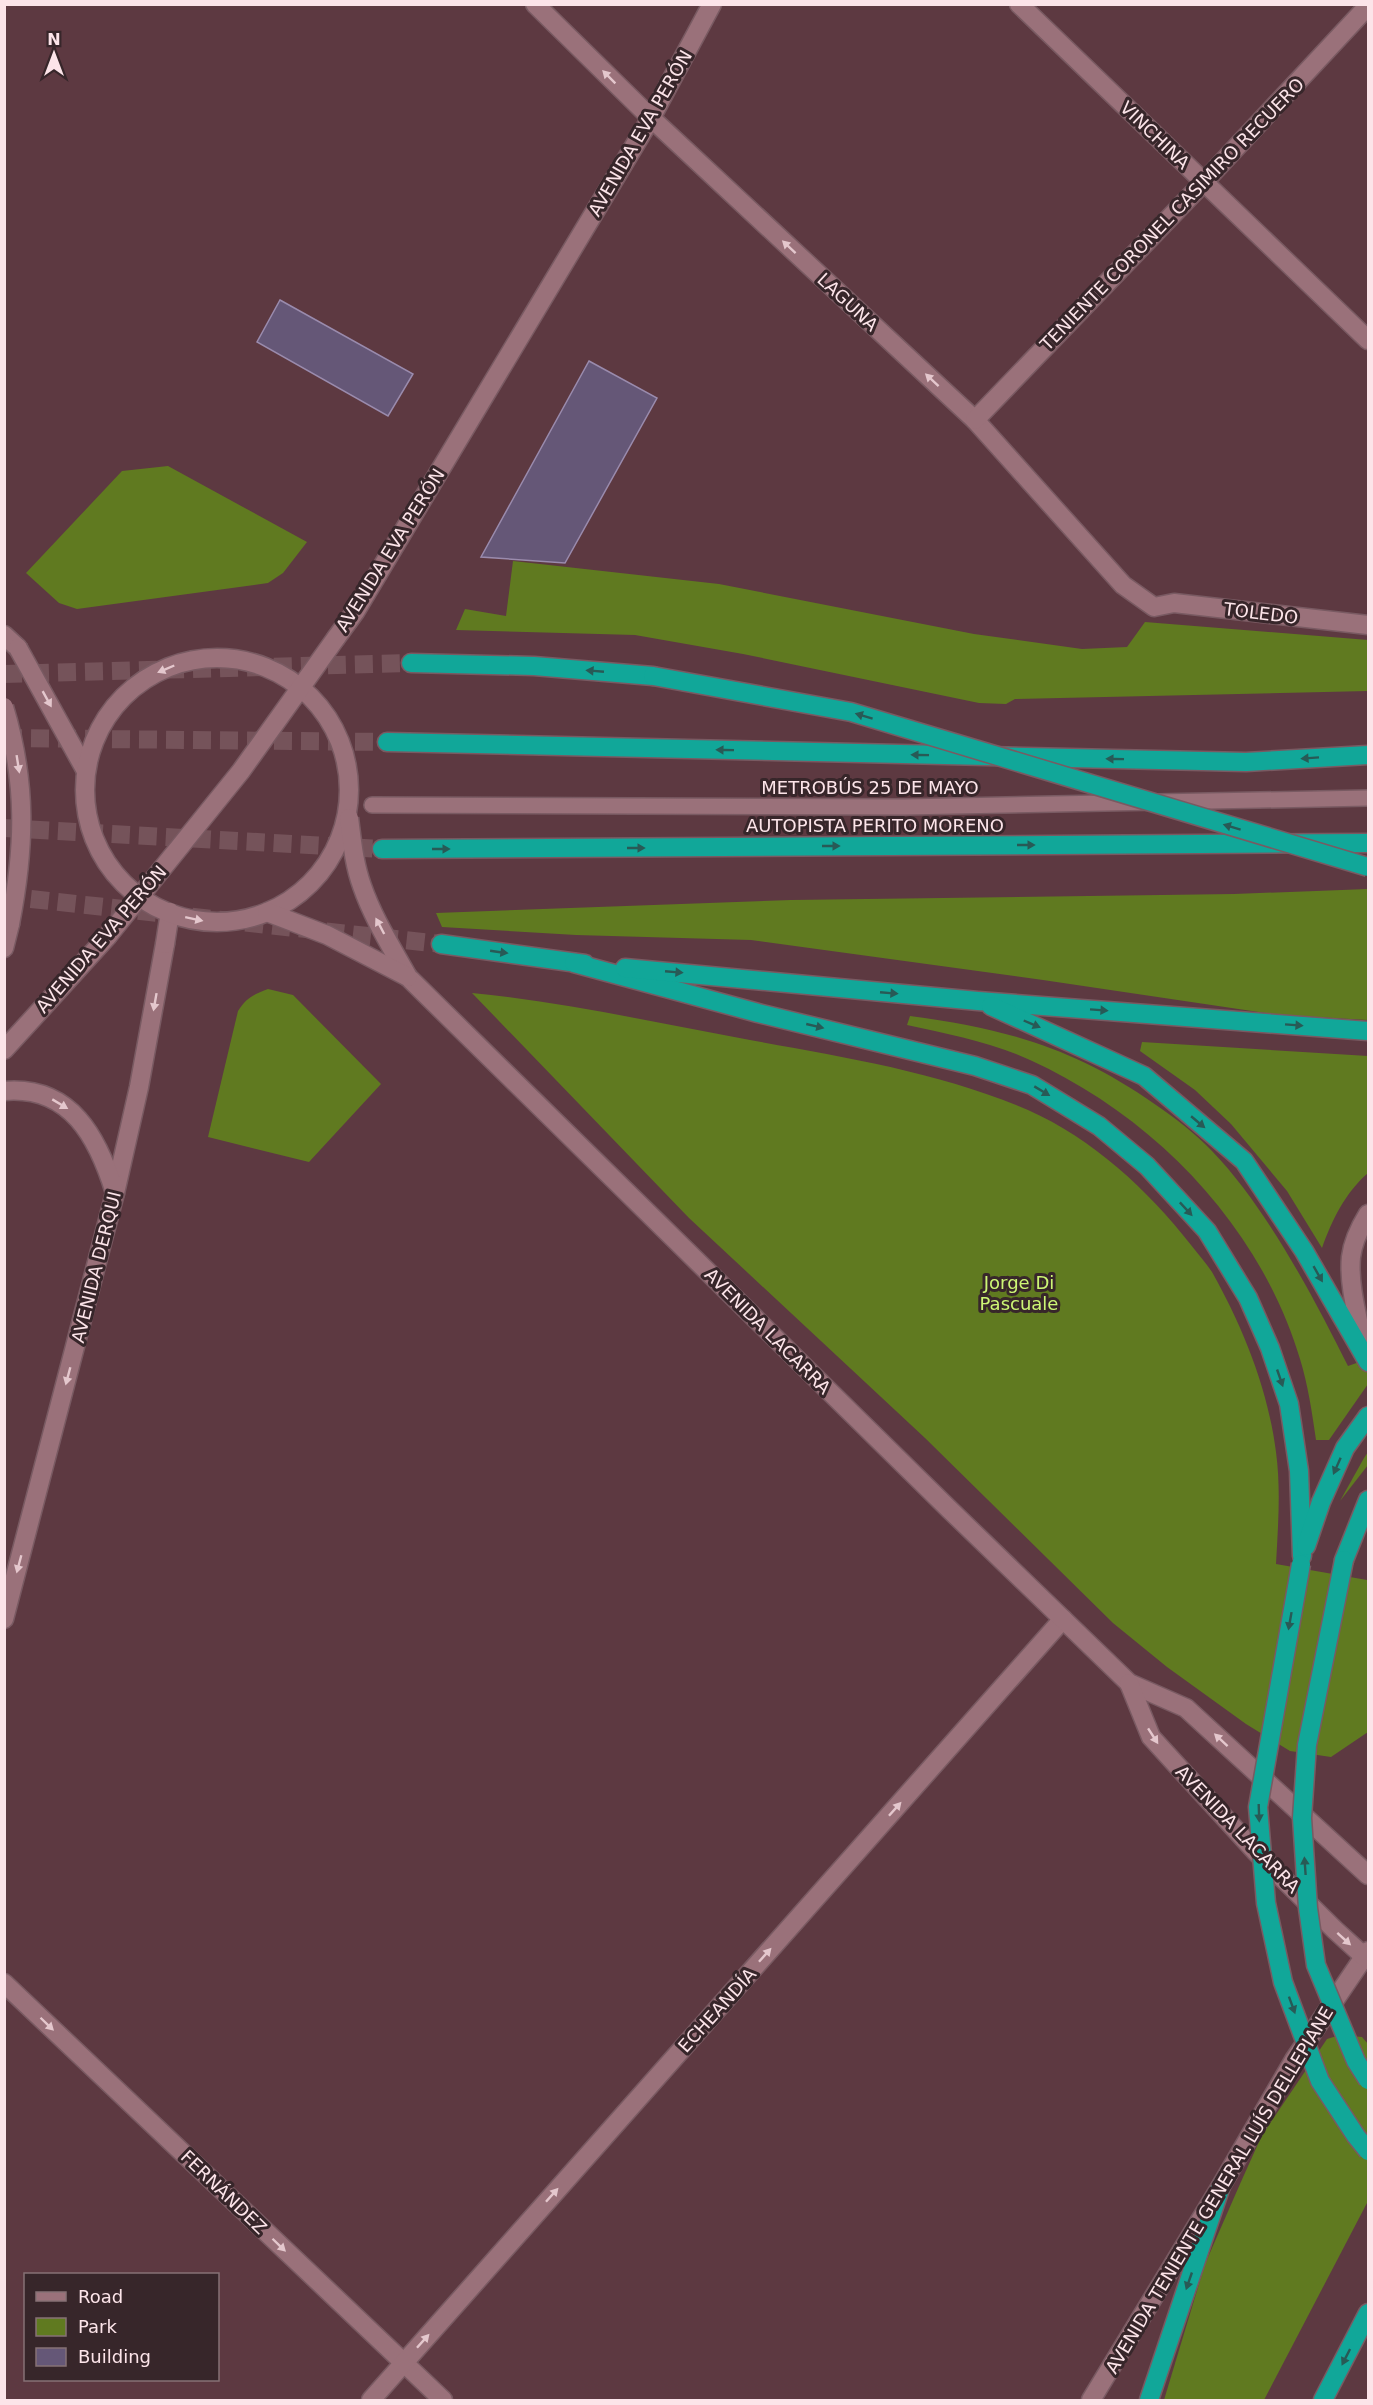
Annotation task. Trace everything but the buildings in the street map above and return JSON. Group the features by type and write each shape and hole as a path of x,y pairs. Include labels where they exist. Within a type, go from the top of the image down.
{"highway":[{"path":"411,663 534,666 653,676 851,712 1368,867"},
{"path":"387,742 1246,762 1368,755"},
{"name":"AUTOPISTA PERITO MORENO","path":"382,849 1368,843"},
{"path":"441,944 574,963 978,1001 1368,1031"},
{"path":"574,963 975,1066 1032,1085 1100,1126 1147,1166 1207,1231 1248,1298 1270,1348 1289,1404 1299,1471 1302,1560"},
{"path":"978,1001 1144,1076 1244,1161 1304,1251 1366,1359"},
{"path":"1368,1416 1345,1448 1321,1502 1302,1560 1258,1807 1266,1903 1283,1982 1320,2081 1368,2151"},
{"path":"1368,1500 1344,1560 1307,1745 1302,1818 1308,1908 1316,1965 1356,2061 1368,2080"},
{"path":"1149,2400 1221,2186"},
{"path":"1323,2400 1368,2313"}],"street":[{"name":"LAGUNA","path":"535,4 651,118 975,420 1123,585 1154,607"},
{"name":"AVENIDA EVA PERÓN","path":"4,1050 141,897 241,771 355,612 651,118 712,4"},
{"name":"VINCHINA","path":"1019,4 1368,340"},
{"name":"TENIENTE CORONEL CASIMIRO RECUERO","path":"975,420 1204,182 1368,6"},
{"name":"TOLEDO","path":"1154,607 1174,603 1368,625"},
{"path":"4,635 18,648 86,771"},
{"path":"202,659 239,660 276,672 290,679 300,688 326,715 339,737 349,780 348,810 334,852 319,873 297,894 267,912 227,921 202,921 170,912 148,903 130,890 115,872 90,829 85,797 86,771 93,743 114,708 131,690 162,670 202,659"},
{"path":"4,707 17,757 23,815 20,877 4,948"},
{"name":"AVENIDA LACARRA","path":"348,810 353,850 362,886 378,924 408,977 1129,1683 1186,1708 1368,1875"},
{"name":"AVENIDA DERQUI","path":"4,1619 115,1193 139,1087 170,912"},
{"name":"AVENIDA LACARRA","path":"267,912 327,935 408,977"},
{"path":"4,1091 13,1090 44,1096 69,1109 95,1141 115,1193"},
{"path":"1366,1359 1353,1288 1351,1258 1358,1231 1368,1214"},
{"name":"ECHEANDÍA","path":"371,2400 1063,1619"},
{"name":"AVENIDA LACARRA","path":"1129,1683 1151,1737 1255,1851 1335,1930 1367,1956"},
{"name":"AVENIDA TENIENTE GENERAL LUÍS DELLEPIANE","path":"1091,2400 1221,2186 1294,2060 1367,1956"},
{"name":"FERNÁNDEZ","path":"4,1983 442,2400"}],"lane":[{"name":"METROBÚS 25 DE MAYO","path":"372,805 904,807 1368,798"}],"green space":[{"path":"168,466 307,542 283,573 268,583 77,609 59,603 26,573 122,471"},
{"path":"513,561 719,584 974,634 1082,649 1127,647 1145,622 1368,640 1368,691 1015,699 1006,704 979,703 743,654 635,635 456,630 465,609 506,616"},
{"path":"1368,889 1368,1020 1279,1015 751,940 576,935 442,927 436,913 791,900 1234,894"},
{"path":"268,989 293,995 381,1084 309,1162 208,1137 238,1011 251,997"},
{"name":"Jorge Di Pascuale","path":"472,993 611,1014 856,1060 961,1085 1028,1110 1052,1122 1097,1151 1118,1168 1157,1205 1212,1272 1234,1314 1253,1359 1267,1405 1278,1466 1276,1564 1367,1580 1368,1576 1368,1732 1331,1757 1290,1751 1246,1724 1167,1667 1113,1623 925,1438 689,1218"},
{"path":"910,1016 978,1027 1039,1044 1068,1055 1126,1085 1171,1115 1206,1145 1232,1173 1270,1225 1304,1282 1348,1366 1368,1359 1368,1384 1329,1440 1316,1440 1308,1389 1300,1359 1282,1310 1259,1264 1230,1221 1197,1181 1160,1145 1119,1112 1076,1084 1030,1060 1000,1048 907,1025"},
{"path":"1142,1042 1368,1056 1368,1173 1340,1208 1322,1248 1287,1191 1231,1124 1195,1090 1140,1051"},
{"path":"1368,1452 1368,1465 1340,1501 1364,1458"},
{"path":"1340,2035 1362,2037 1368,2044 1368,2201 1264,2400 1164,2400 1205,2264 1262,2135 1327,2039"}],"tunnel":[{"path":"4,674 411,663"},
{"path":"4,738 387,742"},
{"path":"4,828 382,849"},
{"path":"4,896 441,944"}]}
